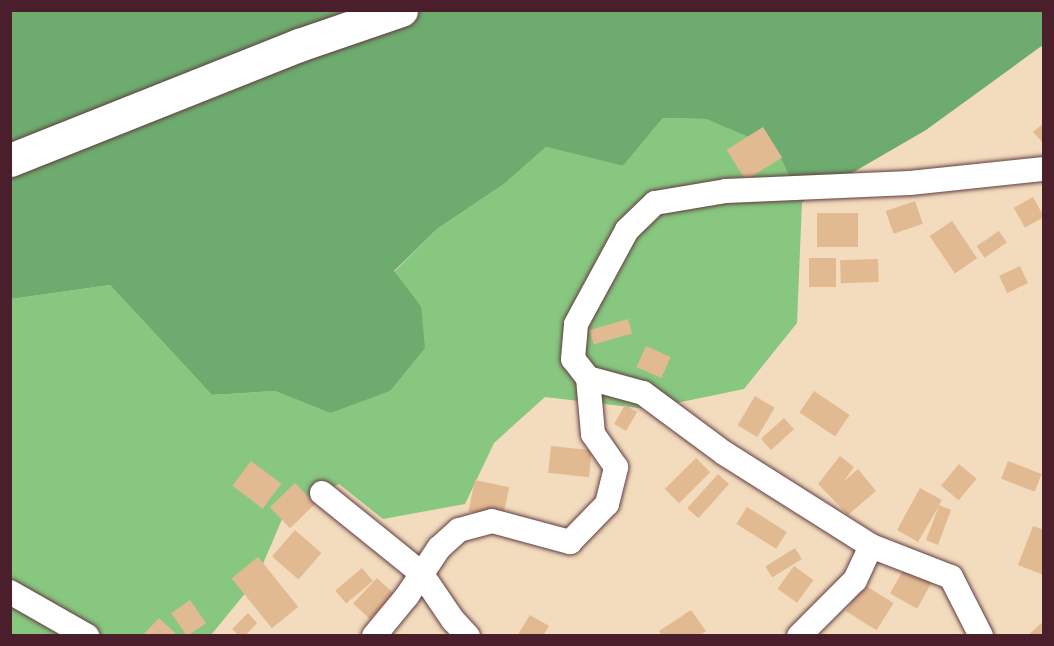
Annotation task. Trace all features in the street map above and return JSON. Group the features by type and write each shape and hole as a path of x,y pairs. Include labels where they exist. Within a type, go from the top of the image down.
{"highway":[{"path":"10,160 299,45 401,10"}],"street":[{"path":"374,636 439,548 459,530 492,521 570,542 607,504 616,467 593,434 588,378 573,360 576,324 627,230 655,203 726,191 910,183 1044,169"},
{"path":"588,378 643,393 724,453 871,546 951,577 981,636"},
{"path":"322,493 422,573 453,620 468,636"},
{"path":"799,636 855,580 871,546"},
{"path":"10,591 87,636"}],"green space":[{"path":"11,11 1043,11 1043,45 926,130 802,202 776,148 706,119 663,118 623,166 546,147 504,184 437,229 394,271 421,306 425,348 390,391 330,413 275,391 212,395 110,285 11,299"},
{"path":"663,118 706,119 762,138 777,148 802,202 797,323 744,389 647,409 545,397 494,443 465,504 383,519 339,484 286,510 256,580 211,635 11,636 11,299 110,285 212,395 275,391 330,413 421,306 394,272 437,229 504,184 546,147 623,166"}],"building":[{"path":"1044,123 1044,144 1033,132"},
{"path":"763,127 782,158 746,180 727,150"},
{"path":"1033,197 1044,217 1025,228 1014,208"},
{"path":"915,201 923,224 894,234 886,211"},
{"path":"817,213 858,213 858,247 817,247"},
{"path":"952,221 977,258 955,273 930,236"},
{"path":"999,231 1007,243 984,258 977,246"},
{"path":"809,258 836,258 836,287 809,287"},
{"path":"878,259 879,282 841,283 840,260"},
{"path":"1020,266 1028,283 1007,293 999,276"},
{"path":"628,319 632,333 594,344 590,330"},
{"path":"646,346 671,357 661,378 637,367"},
{"path":"814,391 850,415 835,437 799,413"},
{"path":"755,396 775,408 757,437 737,425"},
{"path":"625,405 637,412 626,431 614,424"},
{"path":"784,418 794,429 771,450 761,439"},
{"path":"551,446 592,450 589,477 548,473"},
{"path":"840,456 854,467 844,481 858,469 876,491 848,515 818,484"},
{"path":"696,458 710,472 679,503 665,489"},
{"path":"251,461 281,484 263,509 232,486"},
{"path":"1008,461 1042,474 1035,492 1001,479"},
{"path":"959,464 977,479 959,500 941,485"},
{"path":"718,474 729,484 698,518 687,508"},
{"path":"475,480 509,487 503,519 468,511"},
{"path":"295,483 315,504 290,528 270,507"},
{"path":"920,488 942,500 939,505 951,510 938,545 926,540 939,506 918,542 897,530"},
{"path":"747,507 787,532 776,549 736,524"},
{"path":"1033,526 1044,530 1044,575 1018,565"},
{"path":"295,530 321,553 298,579 272,556"},
{"path":"795,548 802,559 772,578 765,567"},
{"path":"258,557 298,607 272,628 232,578"},
{"path":"907,563 934,578 917,609 890,594"},
{"path":"794,566 813,580 797,603 778,589"},
{"path":"362,568 373,581 346,604 335,590"},
{"path":"377,578 394,594 370,619 353,604"},
{"path":"863,584 894,603 877,630 846,611"},
{"path":"190,600 206,623 187,636 171,613"},
{"path":"691,610 706,631 699,636 662,636 659,631"},
{"path":"248,613 257,623 245,636 239,636 232,629"},
{"path":"530,615 549,626 543,636 517,636"},
{"path":"159,618 175,633 173,636 142,636"},
{"path":"1044,621 1044,636 1027,636"}]}
